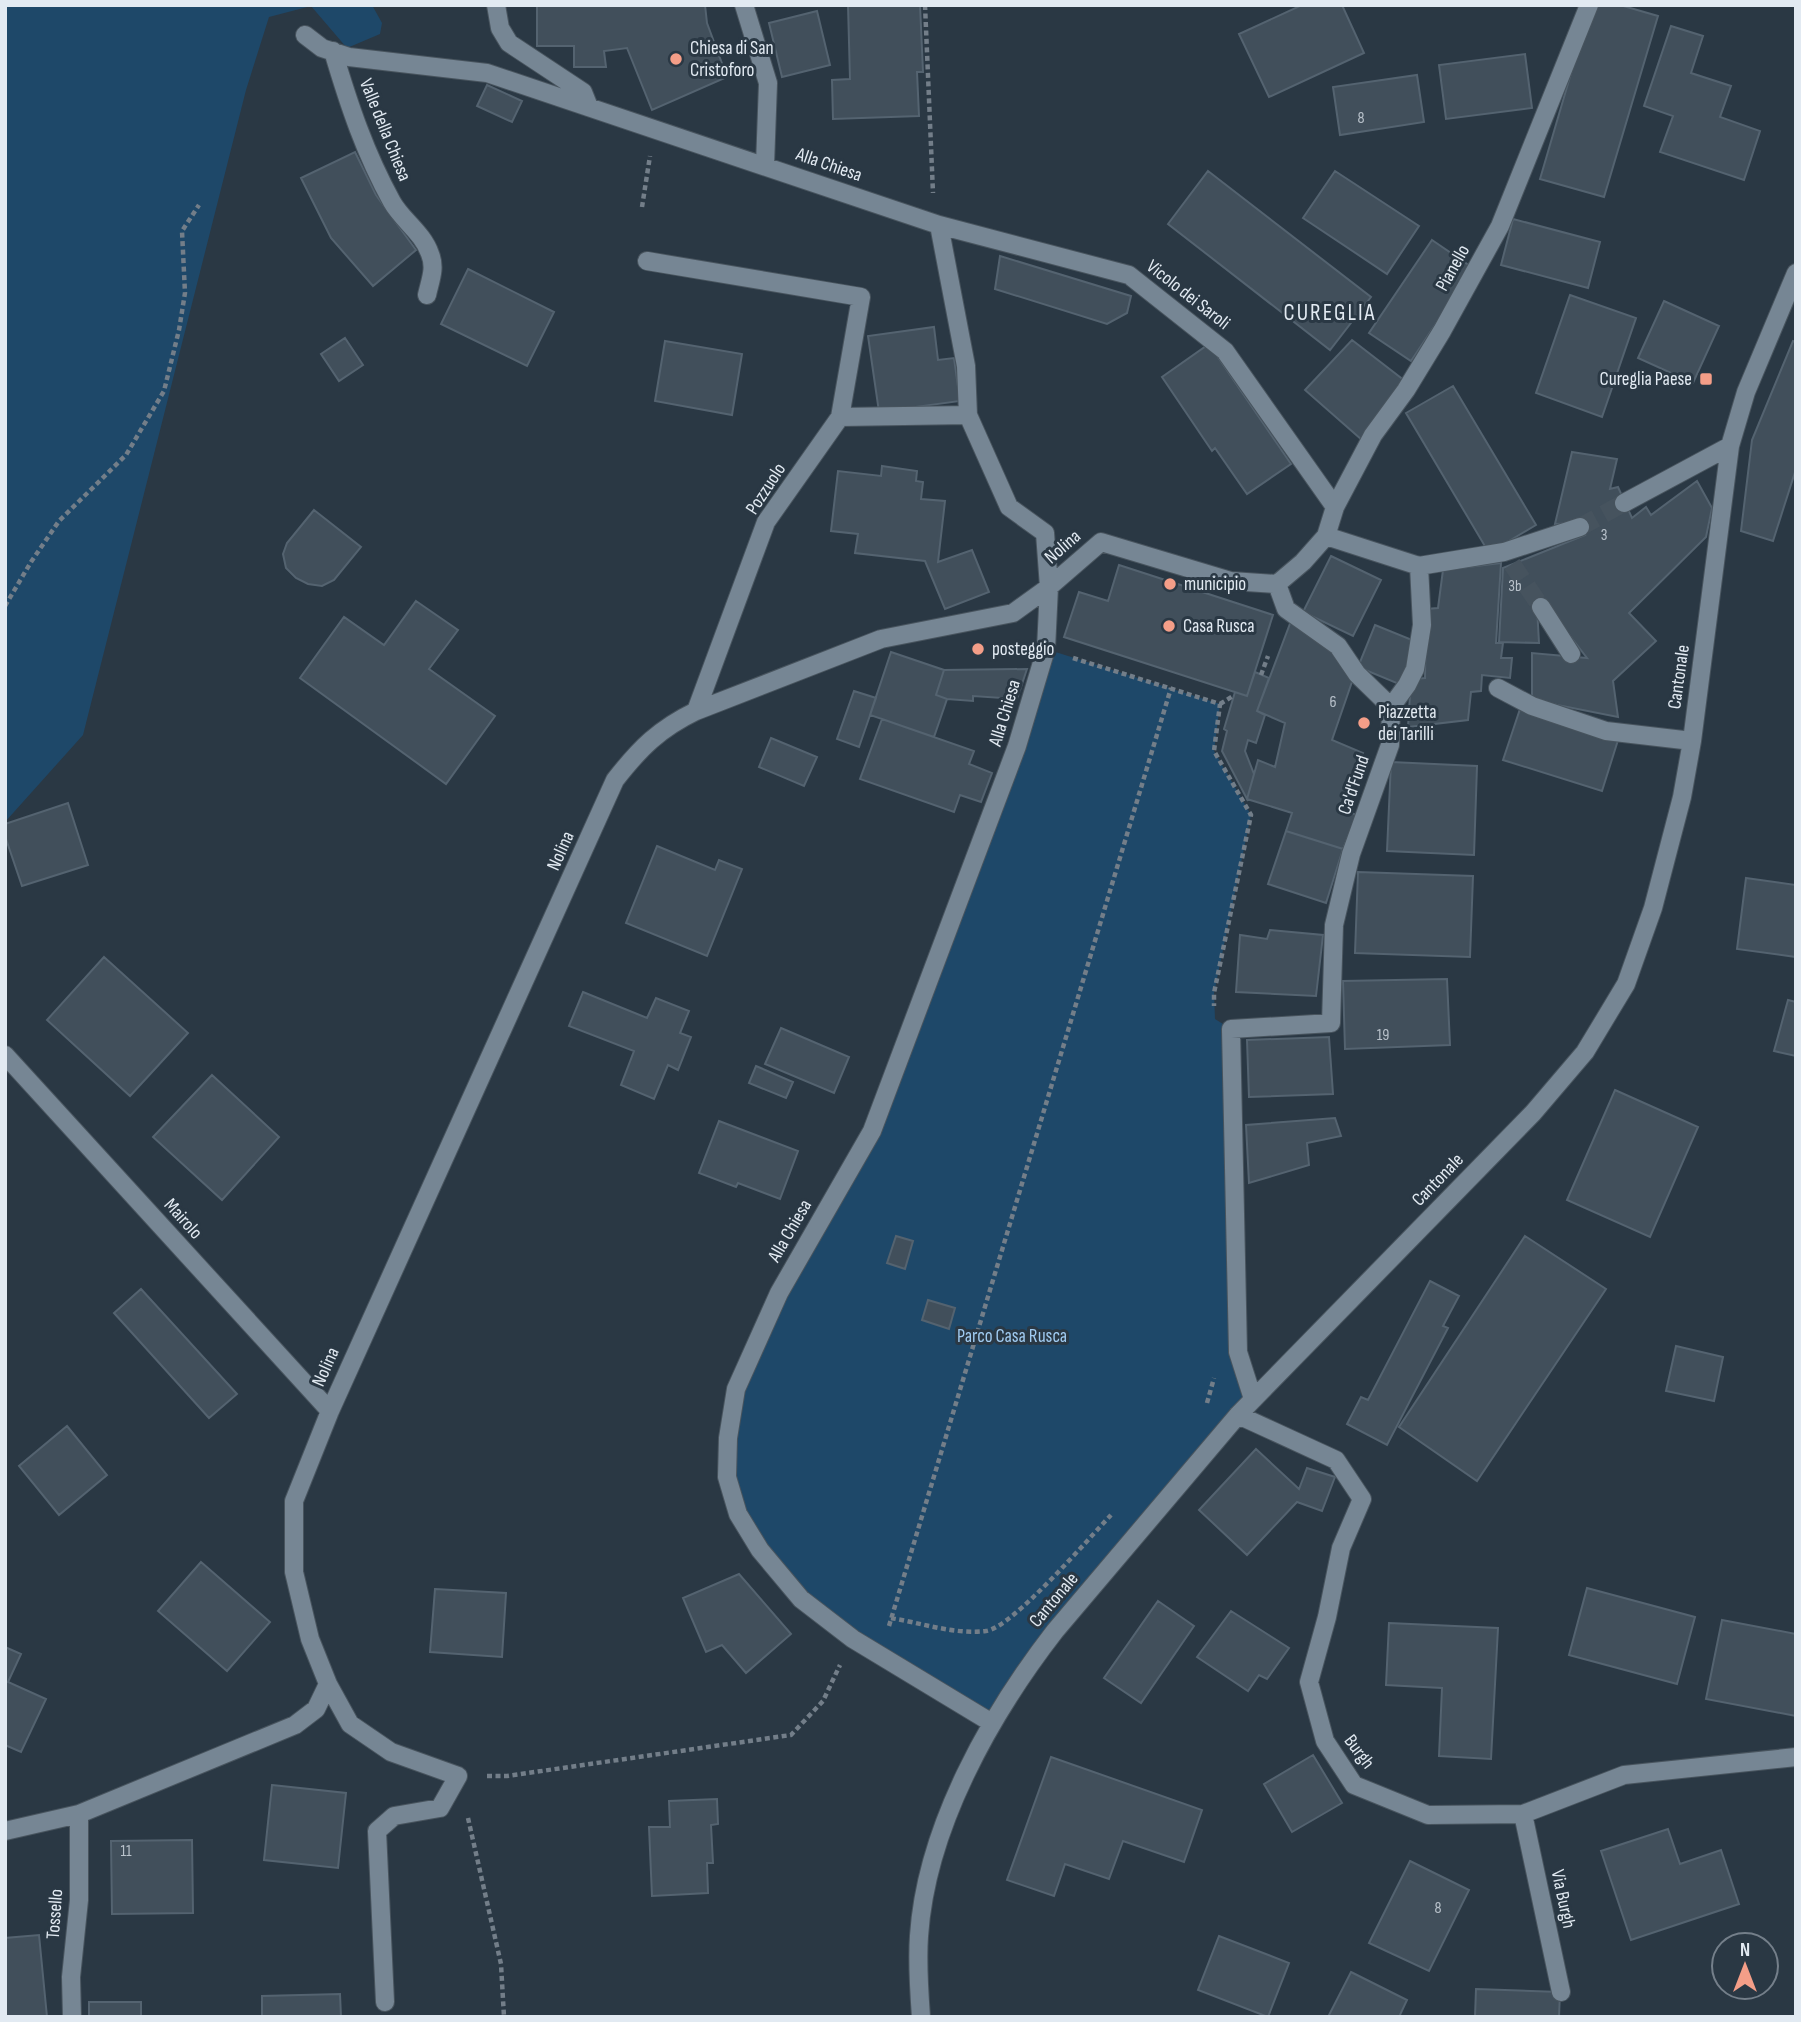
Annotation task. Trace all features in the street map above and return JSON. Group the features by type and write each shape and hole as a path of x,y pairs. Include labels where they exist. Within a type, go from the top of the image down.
{"street":[{"path":"496,5 499,28 509,43 583,92 589,107"},
{"path":"744,5 768,83 765,166"},
{"name":"Pianello","path":"1326,536 1335,507 1376,430 1406,390 1442,331 1500,226 1589,5"},
{"name":"Alla Chiesa","path":"305,35 322,48 349,57 487,73 939,225 966,366 968,415 1009,507 1045,533 1049,587 1046,649 1017,746 872,1131 779,1293 736,1389 727,1438 727,1478 738,1514 760,1550 801,1599 853,1639 992,1723"},
{"name":"Valle della Chiesa","path":"333,51 351,114 373,166 394,206 430,253 434,268 427,295"},
{"name":"Vicolo dei Saroli","path":"939,225 1129,275 1225,351 1335,507"},
{"path":"647,261 861,297 840,417 968,415"},
{"name":"Cantonale","path":"921,2017 919,1935 929,1875 947,1817 992,1723 1027,1666 1238,1415 1533,1113 1585,1052 1626,985 1653,908 1682,797 1692,741 1730,446 1746,392 1796,272"},
{"name":"Pozzuolo","path":"696,711 766,522 840,417"},
{"path":"1624,503 1730,446"},
{"path":"1419,566 1422,625 1415,669 1391,707 1357,674 1338,646 1286,609 1277,584 1303,562 1326,536 1419,566 1508,558 1580,527"},
{"name":"Nolina","path":"458,1776 391,1752 350,1724 328,1684 310,1639 294,1572 294,1501 330,1410 615,780 634,755 674,721 881,639 1013,613 1049,587 1101,542 1231,581 1277,584"},
{"path":"1541,607 1571,654"},
{"path":"1498,688 1532,706 1606,731 1692,741"},
{"name":"Ca'd'Fund","path":"1231,1029 1331,1023 1334,926 1352,854 1390,745 1391,707"},
{"path":"1231,1029 1238,1352 1253,1399"},
{"name":"Mairolo","path":"5,1055 330,1410"},
{"name":"Burgh","path":"1238,1415 1336,1460 1362,1499 1341,1548 1309,1682 1325,1741 1354,1785 1428,1815 1523,1814 1624,1775 1796,1757"},
{"path":"5,1831 79,1814 295,1725 316,1709 328,1684"},
{"path":"385,2002 377,1831 394,1816 440,1808 458,1776"},
{"name":"Tossello","path":"72,2017 71,1977 79,1900 79,1814"},
{"name":"Via Burgh","path":"1523,1814 1561,1992"}],"path":[{"path":"925,5 933,192 939,225"},
{"path":"642,207 655,129"},
{"path":"5,606 59,521 126,455 164,391 185,293 183,231 199,205"},
{"path":"1046,649 1220,704 1233,696"},
{"path":"1261,675 1268,656"},
{"path":"880,1656 1171,688"},
{"path":"1220,704 1214,751 1251,815 1214,993 1215,1020 1231,1029"},
{"path":"1202,1415 1214,1379 1214,1366"},
{"path":"891,1618 967,1632 990,1631 1012,1618 1114,1512"},
{"path":"504,2017 501,1965 458,1776 507,1776 791,1735 822,1701 853,1639"}],"green space":[{"path":"5,5 372,5 382,23 380,34 347,48 311,6 269,17 246,90 83,735 5,822"},
{"name":"Parco Casa Rusca","path":"1046,649 1220,704 1214,751 1251,815 1214,993 1215,1019 1231,1029 1238,1351 1253,1399 992,1723 801,1599 738,1514 728,1438 736,1389 872,1131"}],"building":[{"name":"Chiesa di San Cristoforo","path":"537,5 705,5 707,23 727,77 652,110 627,48 604,51 606,67 574,67 574,46 537,46"},
{"path":"848,5 920,5 923,72 917,72 919,116 833,119 832,80 850,79"},
{"path":"1302,5 1342,5 1364,53 1269,97 1239,34"},
{"path":"1591,5 1620,5 1658,16 1604,197 1540,179"},
{"path":"817,11 830,65 782,77 769,23"},
{"path":"1671,26 1703,36 1691,73 1731,86 1720,117 1760,131 1744,180 1660,152 1673,116 1644,106"},
{"path":"1525,54 1532,108 1446,119 1439,65"},
{"path":"1417,75 1424,122 1340,135 1333,87"},
{"path":"487,85 522,101 512,122 477,106"},
{"path":"355,152 376,195 416,250 373,286 331,238 301,178"},
{"path":"1208,171 1371,297 1330,350 1168,224"},
{"path":"1335,171 1419,226 1387,274 1303,218"},
{"path":"1513,219 1600,242 1588,288 1501,265"},
{"path":"1432,240 1473,268 1411,361 1369,333"},
{"path":"1000,256 1131,296 1127,313 1107,324 995,289"},
{"path":"468,269 554,312 527,366 441,324"},
{"path":"1570,295 1636,318 1602,417 1536,393"},
{"path":"1664,301 1719,326 1693,383 1638,358"},
{"path":"934,327 938,360 954,358 960,401 879,412 868,336"},
{"path":"345,338 363,365 339,381 321,354"},
{"path":"1352,340 1405,381 1362,440 1305,390"},
{"path":"665,341 742,354 732,415 655,401"},
{"path":"1793,341 1796,342 1796,469 1773,541 1741,531 1752,440"},
{"path":"1209,344 1291,464 1247,494 1215,448 1212,451 1162,377"},
{"path":"1453,386 1536,525 1489,553 1406,413"},
{"path":"1572,452 1617,459 1610,489 1618,487 1632,518 1646,507 1651,515 1697,481 1712,508 1706,537 1629,613 1656,641 1613,681 1618,717 1532,700 1532,653 1587,658 1546,605 1537,607 1539,643 1499,642 1503,568 1585,535 1577,523 1555,524"},
{"path":"882,466 917,471 916,481 923,482 921,499 945,501 938,562 972,550 989,592 945,609 925,561 855,553 858,534 831,531 838,471 881,476"},
{"path":"314,510 361,547 334,580 322,586 308,584 296,578 286,568 283,554 287,543"},
{"path":"1331,556 1381,580 1353,636 1303,612"},
{"path":"1501,563 1496,643 1503,643 1501,658 1512,658 1510,678 1482,675 1481,691 1471,692 1468,720 1408,727 1411,679 1425,678 1426,609 1438,608 1443,570"},
{"name":"Casa Rusca","path":"1119,565 1273,615 1247,696 1064,637 1079,592 1108,601"},
{"path":"416,601 458,630 429,669 495,716 446,784 300,678 344,617 384,645"},
{"path":"1291,621 1321,640 1354,676 1332,740 1363,753 1343,810 1357,815 1343,849 1286,831 1292,813 1247,799 1258,760 1275,767 1285,723 1257,711"},
{"path":"1375,625 1417,642 1399,684 1358,667"},
{"path":"891,652 944,670 936,695 947,699 934,737 870,715"},
{"path":"1027,669 1017,699 973,696 973,701 947,699 936,695 944,670"},
{"path":"1255,672 1269,678 1257,711 1265,715 1256,743 1248,740 1245,751 1254,774 1247,799 1222,751 1227,731 1224,729 1235,692 1247,696"},
{"path":"854,691 876,698 859,747 837,739"},
{"path":"1521,706 1619,737 1602,791 1503,760"},
{"path":"882,719 974,751 969,764 992,773 981,802 960,795 954,812 860,779"},
{"path":"771,738 817,757 804,786 759,767"},
{"path":"1391,762 1477,766 1474,855 1387,851"},
{"path":"68,803 88,865 22,886 5,836 5,824"},
{"path":"1286,831 1343,849 1326,903 1268,884"},
{"path":"657,846 715,870 719,860 742,869 707,956 626,923"},
{"path":"1358,872 1473,876 1470,957 1355,953"},
{"path":"1746,878 1796,885 1796,957 1737,949"},
{"path":"1270,930 1323,935 1316,996 1236,992 1240,935 1267,939"},
{"path":"104,957 188,1033 130,1096 47,1020"},
{"path":"1447,979 1450,1045 1345,1049 1343,981"},
{"path":"583,992 647,1018 656,998 689,1011 680,1033 691,1037 678,1070 668,1065 654,1099 621,1085 634,1051 569,1026"},
{"path":"1788,1000 1796,1002 1796,1056 1774,1051"},
{"path":"781,1028 849,1057 834,1093 765,1064"},
{"path":"1329,1037 1333,1094 1249,1097 1247,1040"},
{"path":"756,1066 793,1082 786,1098 749,1083"},
{"path":"212,1075 279,1137 222,1200 153,1137"},
{"path":"1615,1090 1698,1127 1650,1237 1567,1200"},
{"path":"1335,1118 1341,1136 1307,1143 1309,1165 1249,1183 1246,1125"},
{"path":"719,1121 798,1151 780,1199 738,1183 736,1187 699,1173"},
{"path":"896,1236 913,1241 905,1269 887,1263"},
{"path":"1525,1236 1606,1289 1477,1481 1399,1427"},
{"path":"1430,1281 1459,1296 1443,1326 1448,1328 1387,1445 1347,1424 1361,1397 1368,1400"},
{"path":"141,1289 237,1394 209,1418 114,1313"},
{"path":"928,1300 955,1308 949,1329 922,1320"},
{"path":"1676,1346 1723,1357 1714,1401 1666,1391"},
{"path":"67,1426 107,1475 59,1515 19,1466"},
{"path":"1256,1449 1299,1489 1307,1468 1335,1477 1322,1511 1297,1502 1247,1555 1199,1510"},
{"path":"201,1562 270,1622 227,1671 158,1611"},
{"path":"739,1574 791,1634 746,1673 722,1645 706,1652 683,1598"},
{"path":"1587,1588 1695,1617 1677,1684 1569,1655"},
{"path":"435,1589 506,1593 502,1657 430,1652"},
{"path":"1158,1601 1194,1626 1141,1703 1104,1678"},
{"path":"1231,1611 1289,1648 1267,1679 1259,1675 1248,1691 1197,1657"},
{"path":"1722,1620 1796,1634 1796,1716 1706,1699"},
{"path":"1389,1623 1498,1628 1491,1759 1439,1756 1442,1688 1386,1685"},
{"path":"5,1647 21,1654 8,1682 46,1699 21,1752 5,1745"},
{"path":"1313,1755 1342,1803 1292,1832 1264,1784"},
{"path":"1051,1757 1202,1810 1184,1862 1123,1841 1109,1879 1065,1864 1054,1896 1007,1880"},
{"path":"272,1785 346,1793 338,1868 264,1860"},
{"path":"717,1799 718,1824 711,1825 713,1863 707,1863 708,1893 652,1896 649,1827 670,1827 669,1801"},
{"path":"1668,1829 1680,1864 1721,1850 1739,1904 1631,1940 1601,1851"},
{"path":"192,1840 193,1913 112,1914 111,1841"},
{"path":"1410,1861 1469,1890 1429,1971 1369,1943"},
{"path":"39,1935 47,2017 5,2017 5,1938"},
{"path":"1219,1936 1289,1963 1268,2017 1198,1990"},
{"path":"1351,1972 1407,2000 1399,2017 1328,2017"},
{"path":"1476,1989 1560,1992 1559,2017 1475,2017"},
{"path":"340,1994 341,2017 262,2017 262,1996"},
{"path":"89,2002 141,2002 141,2017 89,2017"}],"tunnel":[{"path":"1580,527 1624,503"},
{"path":"1512,564 1541,607"}],"place":[{"name":"Chiesa di San Cristoforo","path":"676,59"},
{"name":"Cureglia Paese","path":"1706,379"},
{"name":"municipio","path":"1170,584"},
{"name":"Casa Rusca","path":"1169,626"},
{"name":"posteggio","path":"978,649"},
{"name":"Piazzetta dei Tarilli","path":"1364,723"}],"district":[{"name":"CUREGLIA","path":"1330,313"}]}
